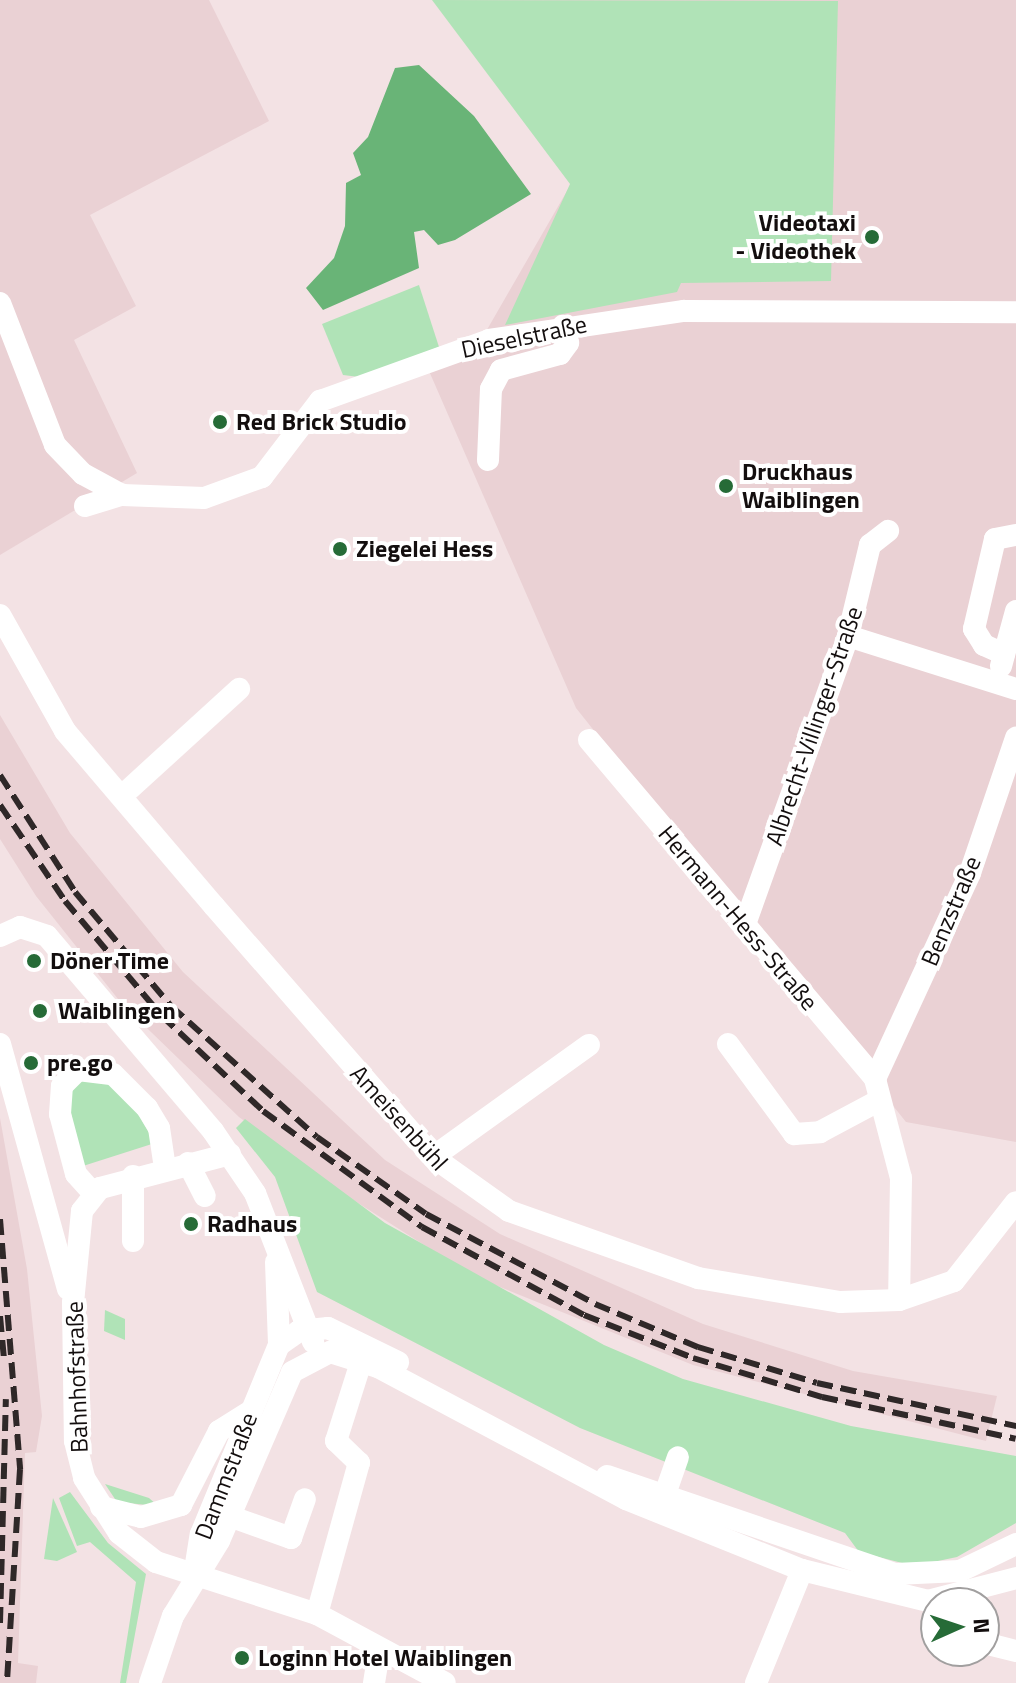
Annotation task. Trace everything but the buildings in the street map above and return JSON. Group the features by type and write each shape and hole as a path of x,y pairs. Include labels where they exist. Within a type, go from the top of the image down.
{"street":[{"path":"0,303 55,445 83,474 122,495"},
{"name":"Dieselstraße","path":"85,506 122,495 204,498 262,477 320,401 489,340 563,326 762,310 1016,312"},
{"path":"488,460 491,389 501,370 560,354 568,343 563,326"},
{"name":"Albrecht-Villinger-Straße","path":"744,927 848,636 870,545 888,531"},
{"path":"1004,654 984,645 974,629 995,539 1016,535"},
{"path":"848,636 1006,686 1004,654 1016,611"},
{"name":"Ameisenbühl","path":"0,615 18,664 87,762 124,794 433,1157 509,1211 641,1261 790,1298 899,1300"},
{"path":"124,794 239,689"},
{"name":"Benzstraße","path":"878,1090 970,873 1016,738"},
{"name":"Hermann-Hess-Straße","path":"589,740 878,1090 901,1178 899,1300"},
{"path":"0,936 20,927 47,936 230,1154 276,1246 309,1328 316,1355 362,1359 586,1480 802,1570 928,1601 1016,1578"},
{"path":"0,1044 73,1297"},
{"path":"728,1044 794,1134 820,1132 878,1090"},
{"path":"433,1157 589,1045"},
{"path":"165,1168 159,1128 147,1108 113,1074 78,1070 62,1086 58,1105 72,1164 93,1193 133,1176 230,1154"},
{"path":"188,1163 205,1196"},
{"path":"133,1176 133,1241"},
{"name":"Bahnhofstraße","path":"93,1193 76,1227 73,1297 75,1441 84,1478 119,1533 194,1579 317,1614 445,1683"},
{"path":"899,1300 954,1281 1016,1202"},
{"path":"276,1246 279,1345 309,1328 367,1344 571,1460 664,1497 895,1574 951,1573 1014,1550"},
{"name":"Dammstraße","path":"194,1579 201,1534 279,1345"},
{"name":"Dammstraße","path":"194,1579 229,1516 292,1372 316,1355"},
{"path":"317,1614 359,1463 336,1441 362,1359"},
{"path":"101,1507 141,1517 181,1505 219,1431 251,1411"},
{"path":"664,1497 678,1457"},
{"path":"229,1516 291,1538 305,1499"},
{"path":"756,1683 802,1570"},
{"path":"150,1683 194,1579"},
{"path":"374,1683 379,1650"}],"shaded area":[{"path":"0,0 209,0 269,121 90,215 136,306 74,340 137,473 0,555"},
{"path":"432,0 838,1 831,281 681,283 677,292 505,325 570,184"},
{"path":"433,0 1016,0 1016,1142 906,1122 576,708 429,371 473,354 571,184"},
{"path":"419,65 474,116 531,194 455,240 438,245 424,230 414,232 419,268 323,310 306,288 334,258 345,226 346,183 361,175 353,153 368,137 395,68"},
{"path":"419,285 439,347 359,377 343,375 322,324"},
{"path":"0,715 70,833 183,972 385,1160 500,1234 703,1324 853,1371 997,1396 986,1441 693,1365 473,1276 347,1196 239,1117 122,1004 36,896 0,839"},
{"path":"100,1074 131,1101 155,1143 83,1166 66,1092 74,1081"},
{"path":"0,1118 27,1269 42,1416 36,1452 25,1453 18,1663 38,1666 36,1683 0,1683"},
{"path":"245,1119 385,1223 604,1345 683,1379 851,1426 1016,1456 1016,1523 957,1557 914,1566 859,1552 845,1533 580,1428 317,1292 275,1177 236,1128"},
{"path":"105,1310 125,1319 125,1340 104,1331"},
{"path":"105,1484 149,1498 158,1506 117,1502"},
{"path":"70,1492 108,1543 146,1574 126,1683 120,1683 136,1582 90,1542 77,1546 59,1498"},
{"path":"53,1498 77,1552 57,1561 44,1559"}],"railway":[{"path":"0,775 75,892 171,1006 317,1137 426,1214 595,1304 698,1347 817,1383 1016,1426"},
{"path":"0,805 65,901 162,1016 263,1111 422,1227 584,1315 693,1358 822,1397 1016,1439"},
{"path":"0,1219 20,1469 7,1683"},
{"path":"0,1316 4,1359"},
{"path":"0,1623 6,1399"}],"place":[{"name":"Videotaxi - Videothek","path":"872,237"},
{"name":"Red Brick Studio","path":"220,422"},
{"name":"Druckhaus Waiblingen","path":"726,486"},
{"name":"Ziegelei Hess","path":"340,549"},
{"name":"Döner Time","path":"34,961"},
{"name":"Waiblingen","path":"40,1011"},
{"name":"pre.go","path":"31,1063"},
{"name":"Radhaus","path":"191,1224"},
{"name":"Loginn Hotel Waiblingen","path":"242,1658"}]}
